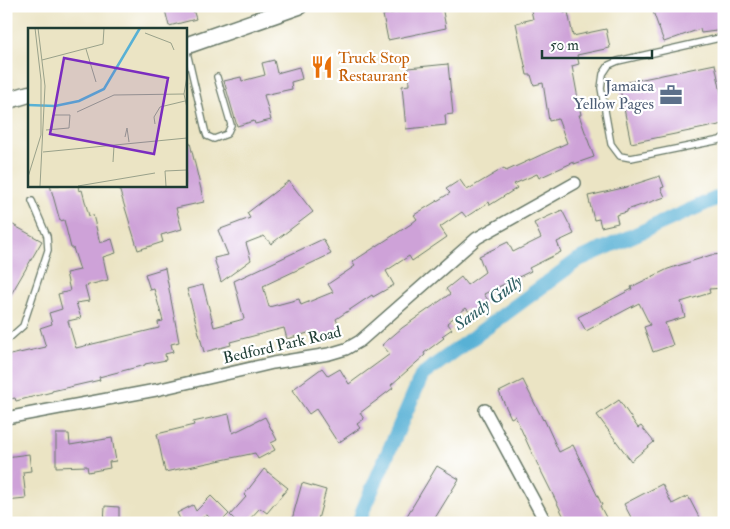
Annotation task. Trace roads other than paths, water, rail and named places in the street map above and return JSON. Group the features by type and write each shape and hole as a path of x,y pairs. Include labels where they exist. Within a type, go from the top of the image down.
{"main road":[{"path":"186,46 288,8"},
{"path":"6,101 28,94"}],"street":[{"name":"Bedford Park Road","path":"6,418 156,390 273,363 329,354 346,349 360,341 477,238 575,183"},
{"path":"485,410 546,523"}],"lane":[{"path":"724,37 618,60 609,65 603,74 600,88 611,144 620,156 631,158 646,156 720,140 724,137"},
{"path":"186,50 205,130 207,136 214,139 227,134 231,125 217,77"},
{"path":"6,341 22,326 48,250 47,236 32,201"}],"waterway":[{"name":"Sandy Gully","path":"359,523 422,375 578,260 724,195"}],"place":[{"name":"Truck Stop Restaurant","path":"322,67"},
{"name":"Jamaica Yellow Pages","path":"671,95"}]}
